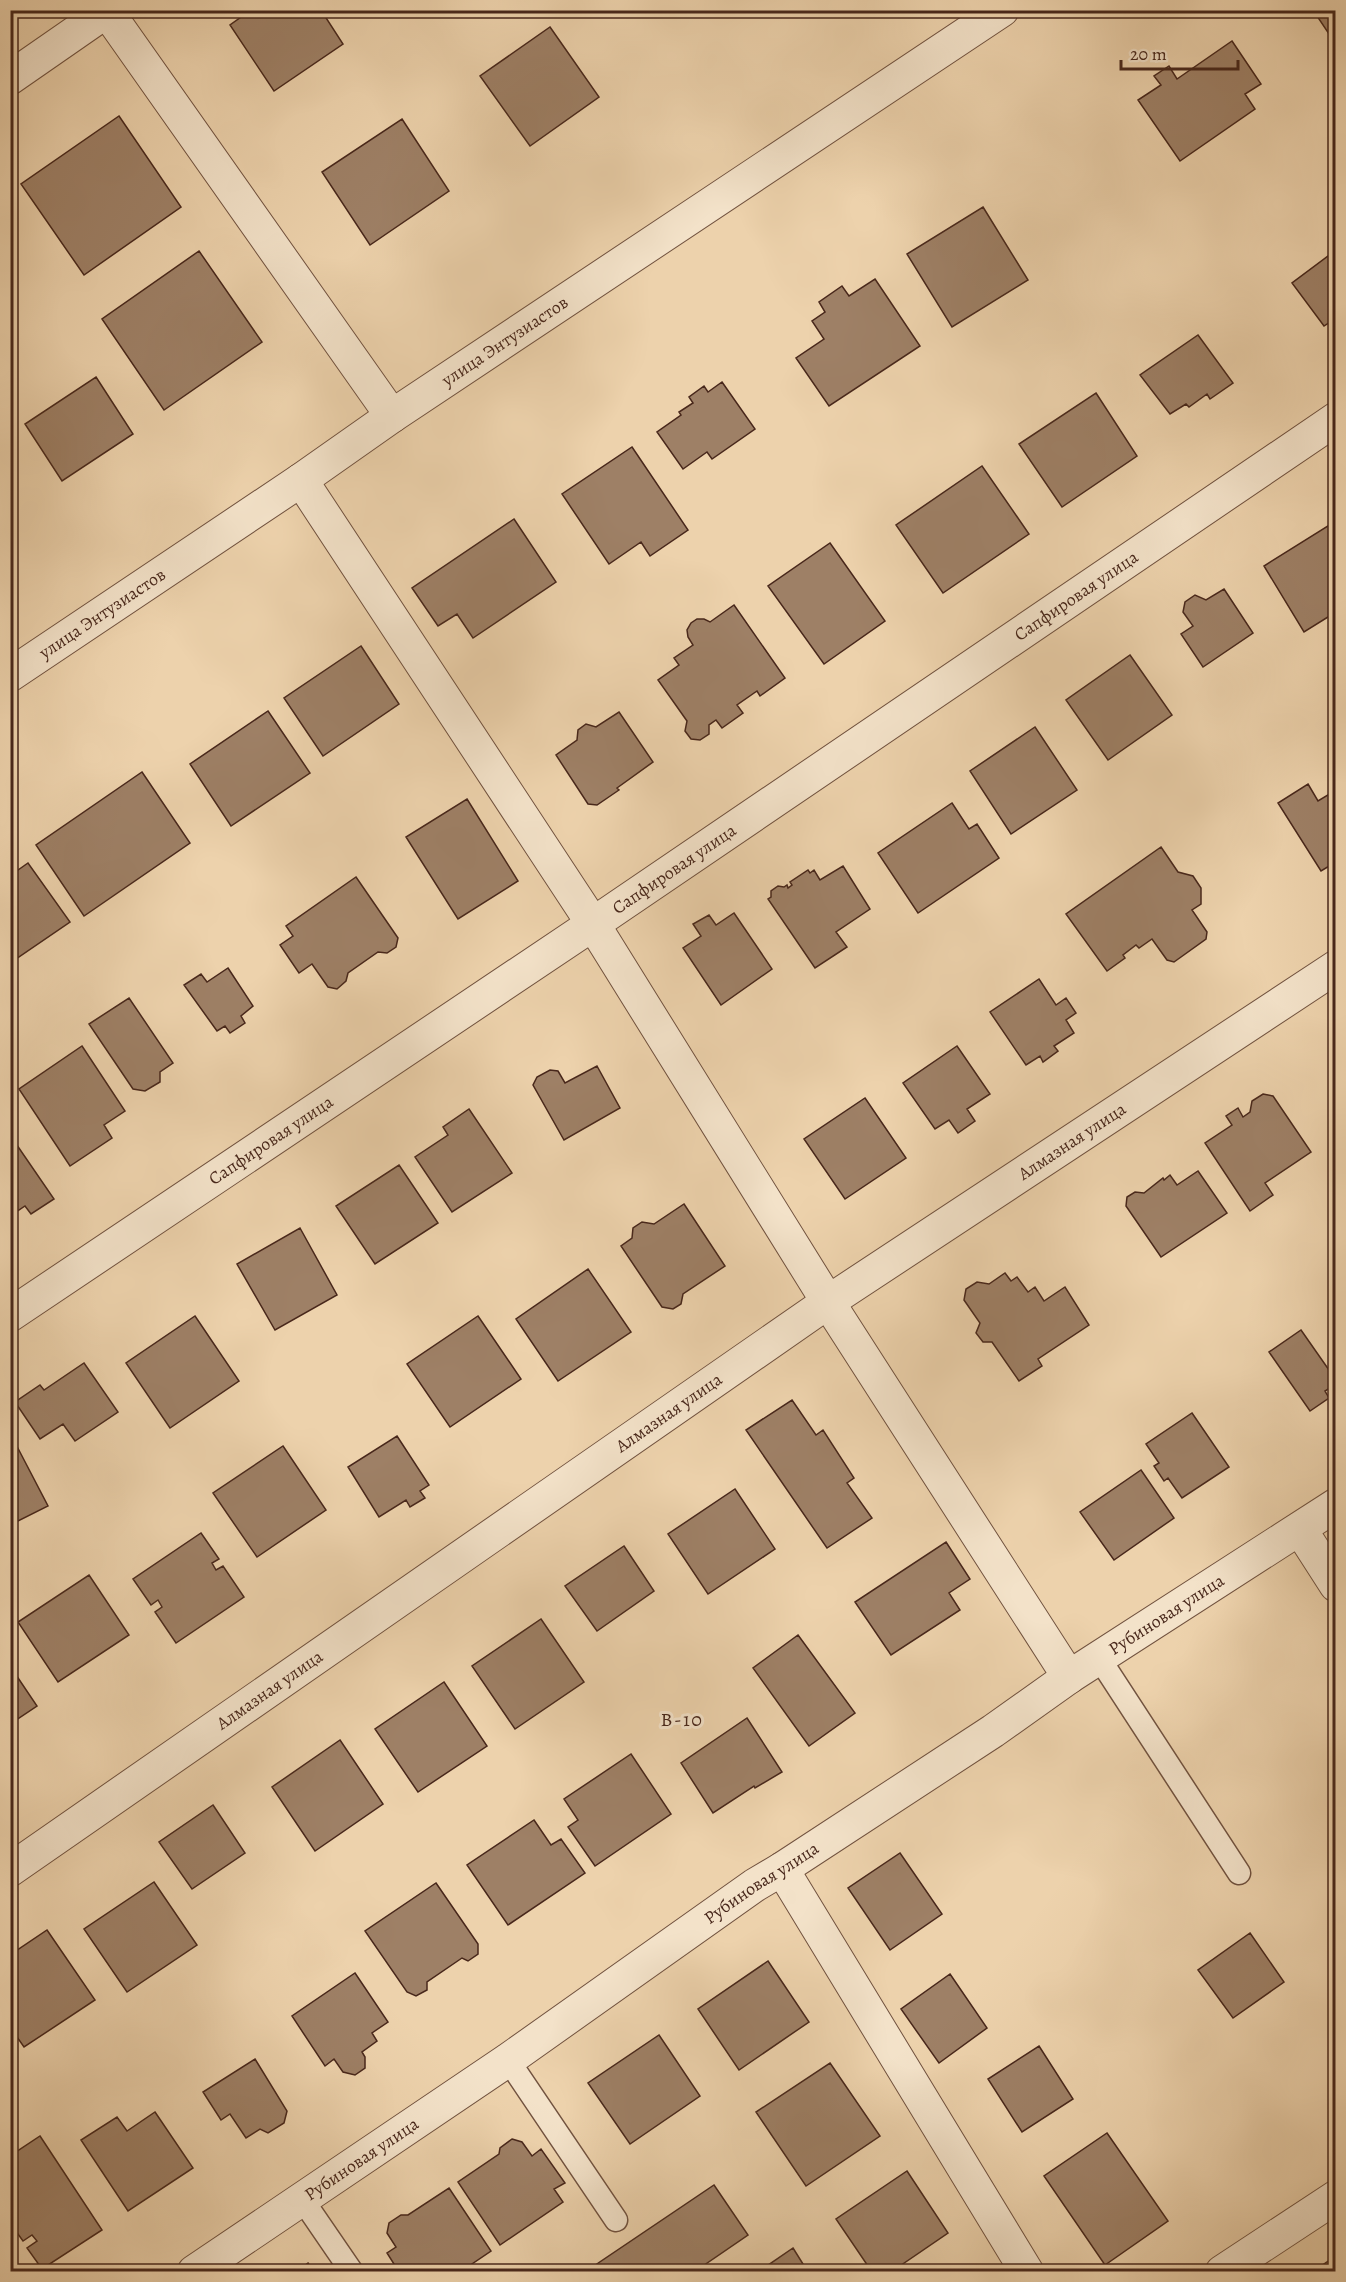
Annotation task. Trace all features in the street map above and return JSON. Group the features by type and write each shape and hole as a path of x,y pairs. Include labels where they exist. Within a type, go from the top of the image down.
{"street":[{"name":"улица Энтузиастов","path":"10,675 301,480 392,416 1002,10"},
{"path":"10,78 107,11 392,416"},
{"name":"Сапфировая улица","path":"10,1315 593,924 1335,419"},
{"path":"301,480 593,924 828,1302 1069,1677"},
{"name":"Алмазная улица","path":"10,1870 828,1302 1335,967"},
{"name":"Рубиновая улица","path":"194,2271 508,2060 755,1885 993,1731 1069,1677 1335,1505"},
{"path":"1300,1529 1335,1585"},
{"path":"782,1869 1027,2271"},
{"path":"1222,2271 1335,2197"}],"lane":[{"path":"1099,1658 1239,1873"},
{"path":"508,2060 616,2220"},
{"path":"302,2199 352,2271"}],"building":[{"path":"251,10 321,10 343,44 274,91 230,25"},
{"path":"1313,10 1336,10 1336,33 1331,37"},
{"path":"550,27 599,97 530,146 480,76"},
{"path":"1232,41 1261,84 1245,94 1255,109 1180,161 1138,100 1161,85 1154,76 1169,66 1177,79"},
{"path":"119,116 181,207 84,275 21,184"},
{"path":"402,119 449,191 370,245 322,172"},
{"path":"983,207 1028,280 952,327 907,254"},
{"path":"1336,250 1336,318 1324,326 1292,283"},
{"path":"199,251 262,342 164,410 102,319"},
{"path":"875,279 920,346 829,406 796,358 824,339 812,321 825,312 819,302 842,286 849,296"},
{"path":"1198,335 1233,383 1210,399 1207,394 1189,407 1186,404 1170,414 1140,375"},
{"path":"96,377 133,434 62,481 25,424"},
{"path":"722,382 755,429 712,459 707,452 683,469 657,432 681,415 679,412 693,403 689,397 704,386 708,392"},
{"path":"1096,393 1137,456 1062,507 1019,444"},
{"path":"632,447 688,530 650,556 641,542 609,564 562,494"},
{"path":"982,466 1029,534 943,593 896,525"},
{"path":"514,519 556,582 473,638 457,614 438,626 412,588"},
{"path":"1331,524 1336,532 1336,612 1304,632 1264,566"},
{"path":"830,543 885,621 824,664 768,586"},
{"path":"1224,589 1253,633 1203,667 1181,634 1193,626 1183,612 1185,602 1195,595 1206,600"},
{"path":"734,605 785,678 760,696 757,691 737,705 743,713 722,728 716,720 709,725 709,734 700,740 691,739 685,731 687,721 658,680 679,665 674,658 693,645 687,630 691,623 697,619 710,622"},
{"path":"361,646 399,704 323,756 284,698"},
{"path":"1130,655 1172,715 1108,760 1066,700"},
{"path":"268,711 310,773 231,826 190,764"},
{"path":"619,712 653,762 597,805 588,804 556,755 577,740 578,730 586,724 596,727"},
{"path":"1035,727 1077,790 1011,834 970,771"},
{"path":"142,772 190,843 84,916 36,845"},
{"path":"1308,784 1318,801 1336,790 1336,862 1321,871 1278,803"},
{"path":"467,799 518,881 458,919 406,837"},
{"path":"952,803 969,829 977,824 999,858 918,913 878,853"},
{"path":"1161,847 1178,872 1193,876 1201,888 1201,904 1192,910 1207,932 1206,939 1174,962 1167,960 1152,939 1139,948 1136,945 1123,955 1125,958 1107,971 1066,914"},
{"path":"13,863 18,870 28,863 70,922 10,963 10,865"},
{"path":"843,866 870,909 836,932 847,947 815,968 768,899 771,897 771,891 778,886 787,885 788,888 792,885 790,882 808,870 810,873 814,870 820,880"},
{"path":"356,877 398,938 396,947 387,953 378,952 348,973 346,981 337,989 328,987 312,964 299,973 280,945 293,936 286,926"},
{"path":"734,913 772,969 721,1005 683,948 701,936 693,924 709,915 716,925"},
{"path":"228,968 253,1006 241,1016 245,1023 230,1033 225,1026 217,1031 184,985 201,974 207,982"},
{"path":"1039,979 1056,1005 1066,998 1076,1013 1066,1020 1074,1033 1054,1046 1058,1051 1043,1062 1040,1056 1026,1065 990,1012"},
{"path":"129,998 173,1063 160,1072 160,1082 145,1091 133,1089 89,1024"},
{"path":"82,1046 125,1111 104,1125 112,1138 70,1166 19,1089"},
{"path":"957,1046 990,1094 967,1109 975,1121 958,1133 949,1120 935,1129 903,1083"},
{"path":"597,1066 620,1108 564,1140 533,1085 537,1077 550,1070 558,1071 565,1083"},
{"path":"1263,1094 1273,1096 1311,1152 1265,1183 1273,1195 1250,1211 1205,1143 1232,1125 1226,1116 1238,1108 1243,1117 1250,1112 1252,1101"},
{"path":"865,1098 906,1158 845,1199 804,1139"},
{"path":"469,1109 512,1173 452,1212 415,1157 448,1135 443,1127"},
{"path":"10,1135 54,1199 31,1214 25,1206 10,1216"},
{"path":"399,1165 438,1223 375,1264 336,1206"},
{"path":"1198,1171 1227,1213 1161,1257 1126,1206 1127,1197 1135,1192 1144,1193 1170,1175 1177,1185"},
{"path":"684,1204 725,1266 683,1294 681,1304 673,1309 662,1307 621,1246 632,1238 633,1228 642,1222 654,1224"},
{"path":"300,1228 337,1295 275,1330 237,1264"},
{"path":"588,1269 631,1332 558,1381 516,1319"},
{"path":"1005,1273 1011,1281 1017,1277 1028,1292 1035,1287 1044,1301 1065,1287 1089,1325 1038,1359 1042,1366 1019,1381 992,1342 983,1342 976,1333 980,1323 964,1300 966,1289 977,1282 989,1284"},
{"path":"195,1316 239,1381 170,1428 126,1363"},
{"path":"478,1316 521,1379 450,1427 407,1364"},
{"path":"1301,1330 1336,1380 1336,1384 1325,1391 1329,1398 1310,1411 1269,1352"},
{"path":"84,1363 118,1412 75,1441 63,1424 40,1439 15,1402 40,1385 44,1390"},
{"path":"792,1400 816,1435 823,1430 854,1478 847,1483 872,1518 827,1548 746,1430"},
{"path":"1192,1413 1229,1467 1182,1498 1168,1478 1164,1481 1154,1466 1159,1463 1146,1444"},
{"path":"10,1433 48,1506 10,1525"},
{"path":"397,1436 429,1485 420,1491 425,1498 410,1507 406,1500 379,1517 348,1467"},
{"path":"283,1446 326,1510 257,1557 213,1493"},
{"path":"1141,1470 1174,1518 1114,1560 1080,1512"},
{"path":"735,1489 775,1549 708,1594 668,1534"},
{"path":"201,1533 219,1559 212,1563 216,1570 223,1566 244,1597 176,1643 155,1612 162,1607 158,1600 151,1605 133,1579"},
{"path":"946,1542 970,1579 949,1593 960,1610 891,1655 855,1602"},
{"path":"624,1546 654,1591 597,1631 565,1586"},
{"path":"89,1575 129,1635 58,1682 18,1622"},
{"path":"541,1619 584,1682 515,1729 472,1666"},
{"path":"798,1635 855,1713 809,1746 753,1668"},
{"path":"10,1666 37,1706 10,1724"},
{"path":"444,1682 487,1746 418,1792 375,1729"},
{"path":"747,1718 782,1772 755,1788 754,1786 713,1813 681,1763"},
{"path":"340,1740 383,1804 315,1851 272,1787"},
{"path":"631,1754 671,1814 595,1866 568,1827 578,1820 564,1799"},
{"path":"213,1805 245,1853 192,1889 159,1842"},
{"path":"534,1820 551,1845 561,1839 585,1873 508,1925 467,1865"},
{"path":"900,1853 942,1914 890,1950 848,1888"},
{"path":"154,1882 197,1945 127,1992 84,1929"},
{"path":"436,1883 478,1944 478,1954 468,1961 462,1958 427,1982 427,1990 416,1996 407,1992 365,1931"},
{"path":"47,1930 95,2000 24,2047 10,2027 10,1955"},
{"path":"1250,1933 1284,1982 1233,2018 1198,1970"},
{"path":"768,1961 809,2022 739,2070 698,2009"},
{"path":"355,1973 388,2022 372,2033 377,2041 362,2052 365,2057 365,2068 355,2075 343,2072 334,2059 325,2066 292,2016"},
{"path":"950,1974 987,2028 939,2063 901,2009"},
{"path":"659,2035 700,2096 630,2144 588,2083"},
{"path":"1039,2046 1073,2099 1022,2132 988,2079"},
{"path":"255,2059 287,2111 284,2123 268,2133 260,2129 246,2138 230,2114 221,2120 203,2092"},
{"path":"830,2063 880,2136 806,2186 756,2112"},
{"path":"155,2112 193,2168 128,2211 81,2140 117,2117 127,2131"},
{"path":"1107,2133 1168,2221 1105,2265 1044,2176"},
{"path":"40,2136 102,2230 42,2269 27,2248 37,2241 32,2235 23,2241 10,2223 10,2156"},
{"path":"512,2139 522,2142 532,2156 541,2149 565,2183 554,2189 563,2202 500,2245 458,2182 499,2154 500,2148"},
{"path":"907,2171 948,2233 891,2272 872,2272 836,2219"},
{"path":"714,2185 748,2235 694,2272 585,2272"},
{"path":"449,2188 491,2251 460,2272 399,2272 387,2253 396,2247 387,2233 389,2223 401,2215 408,2215"},
{"path":"793,2248 808,2272 758,2272"},
{"path":"1336,2256 1336,2272 1312,2272"},
{"path":"308,2263 314,2272 296,2272"}],"district":[{"name":"В-10","path":"682,1719"}]}
